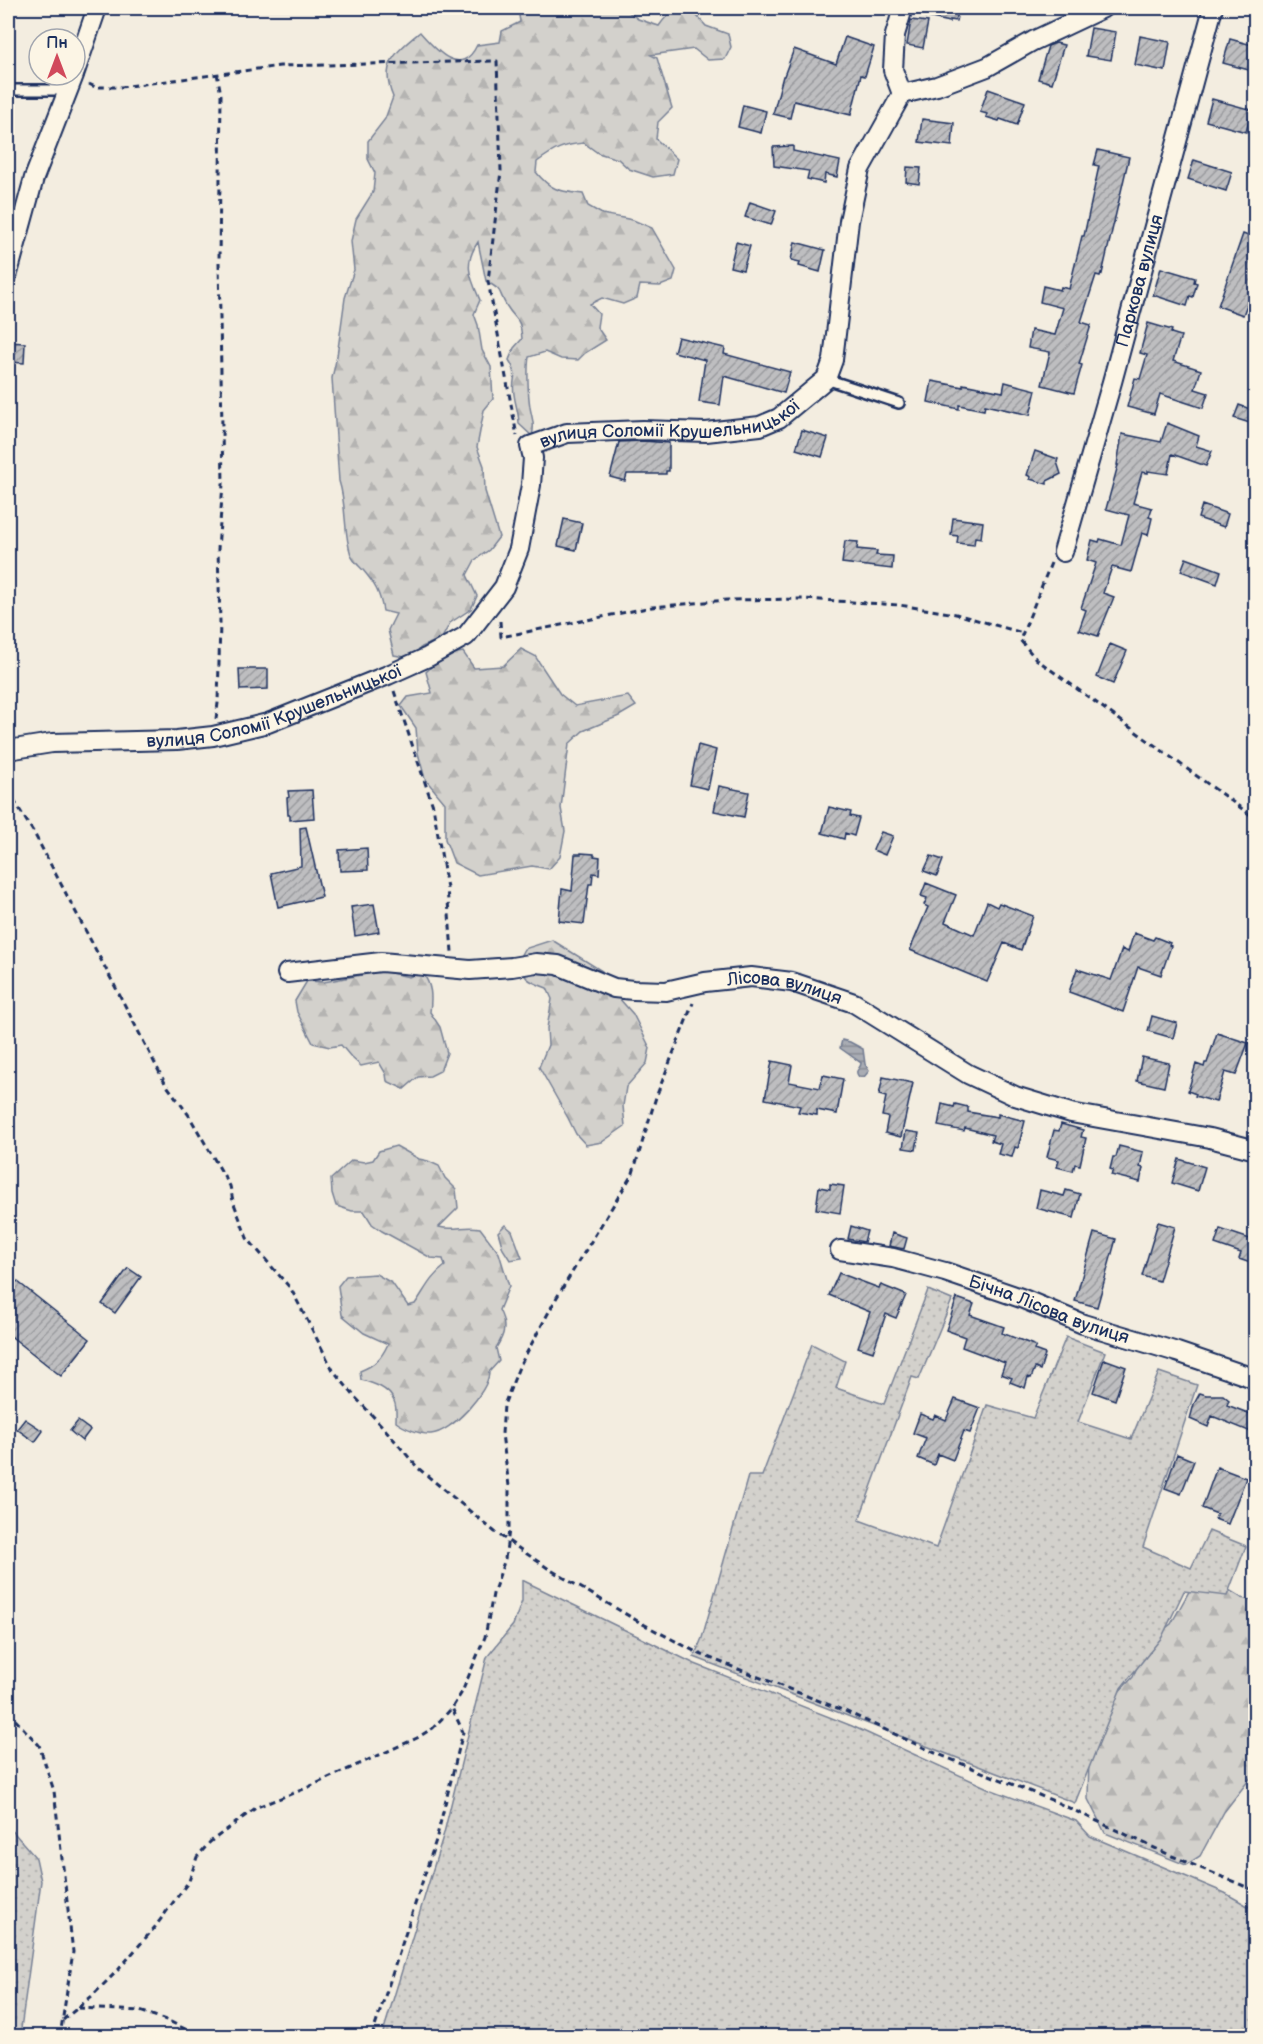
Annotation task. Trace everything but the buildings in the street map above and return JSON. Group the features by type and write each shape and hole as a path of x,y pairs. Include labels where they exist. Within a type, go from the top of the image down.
{"street":[{"path":"87,37 97,8"},
{"path":"902,94 893,70 895,35 903,8"},
{"path":"826,379 833,360 849,221 860,170 902,94 937,86 987,67 1033,41 1103,8"},
{"name":"Паркова вулиця","path":"1063,552 1112,382 1213,8"},
{"path":"8,273 34,178 69,87"},
{"name":"вулиця Соломії Крушельницької","path":"8,750 52,743 177,740 213,736 268,723 428,657 466,636 504,588 519,549 531,485 533,458 530,446 567,433 643,430 706,432 760,426 779,418 826,379"},
{"name":"Лісова вулиця","path":"287,972 381,962 470,969 512,967 536,963 558,965 614,987 633,990 666,991 697,984 751,977 792,982 854,1003 968,1074 1015,1096 1071,1113 1210,1138 1256,1150"},
{"name":"Бічна Лісова вулиця","path":"840,1250 893,1258 945,1272 1021,1298 1083,1324 1256,1379"}],"lane":[{"path":"8,90 57,90 60,87"},
{"path":"826,379 899,403"}],"path":[{"path":"87,82 95,87 121,87 280,66 497,62 501,171 488,281 516,435 530,446"},
{"path":"213,736 218,703 218,549 223,484 219,261 221,95 217,73"},
{"path":"1063,552 1053,561 1020,640 1036,659 1256,819"},
{"path":"498,596 501,637 652,607 726,600 805,600 899,606 956,615 1023,633"},
{"path":"388,675 433,806 447,888 454,968"},
{"path":"8,791 34,833 165,1083 188,1114 230,1186 233,1201 247,1238 291,1288 333,1370 418,1468 495,1532 549,1569 641,1623 700,1654 1056,1802 1172,1856 1256,1891"},
{"path":"63,2020 119,1969 155,1928 189,1881 197,1857 210,1842 257,1808 304,1790 417,1738 433,1728 452,1708 462,1692 485,1637 493,1594 505,1559 508,1541 509,1486 502,1434 504,1405 519,1367 557,1297 633,1173 656,1097 694,1000 697,984"},
{"path":"372,2037 436,1840 463,1732 452,1708"},
{"path":"8,1712 39,1745 54,1791 72,1952 60,2037"},
{"path":"8,1718 13,1717"},
{"path":"78,2008 140,2011 169,2021 199,2037"}],"green space":[{"path":"518,8 620,8 638,19 659,26 668,15 676,10 700,8 696,15 706,26 728,34 731,47 725,59 708,60 694,49 651,55 657,58 672,108 658,122 656,139 677,159 673,174 653,177 629,169 618,159 598,153 584,143 559,148 537,162 536,172 551,187 583,194 588,206 602,214 633,220 652,228 676,270 673,281 660,286 640,285 637,298 623,304 602,298 590,304 599,314 597,327 606,340 578,360 561,359 545,352 529,357 528,382 533,425 532,436 519,424 513,389 515,374 509,360 514,348 522,339 520,326 499,291 486,281 478,242 473,250 469,264 473,284 480,300 474,314 482,350 491,367 493,399 484,410 477,447 484,466 485,491 499,537 489,550 475,560 467,575 477,596 471,609 450,623 442,638 422,647 410,658 394,655 388,630 396,614 383,611 374,584 352,557 339,481 332,378 345,298 354,270 351,241 356,219 373,192 375,173 368,159 368,141 385,119 393,97 388,76 389,67 397,53 420,32 448,58 456,61 464,60 471,55 477,45 500,42 502,31 520,22"},
{"path":"521,649 535,656 560,694 575,706 628,696 636,706 583,731 569,744 561,808 565,831 560,857 549,869 532,866 478,875 454,863 445,839 445,803 425,779 418,753 416,728 401,706 408,697 432,693 426,672 443,656 463,652 474,668 503,666"},
{"path":"552,940 602,971 618,997 633,1014 650,1048 647,1063 626,1087 623,1106 625,1126 602,1142 586,1145 576,1134 539,1067 548,1045 547,1028 552,999 547,988 525,976 518,960 524,949"},
{"path":"382,971 409,977 422,972 428,981 430,991 430,1012 440,1027 447,1053 440,1071 430,1076 418,1077 404,1089 387,1081 379,1062 361,1066 341,1045 330,1047 313,1043 297,1012 295,1001 307,981 324,982"},
{"path":"396,1146 419,1159 439,1166 445,1178 456,1189 458,1208 439,1227 480,1228 499,1253 509,1286 499,1310 504,1325 503,1334 496,1348 499,1361 489,1372 483,1390 468,1410 448,1427 431,1434 413,1431 396,1422 396,1406 392,1396 380,1387 361,1380 360,1371 377,1361 388,1344 364,1333 342,1315 338,1286 346,1276 376,1274 392,1283 408,1306 415,1304 432,1279 445,1266 443,1259 431,1258 382,1231 372,1224 364,1211 352,1211 336,1206 331,1179 352,1160 364,1162 373,1160 379,1151"},
{"path":"505,1225 512,1231 522,1258 510,1260 503,1249 498,1232"},
{"path":"928,1290 952,1300 919,1379 912,1377 859,1520 936,1548 987,1405 1033,1418 1066,1337 1105,1352 1078,1422 1131,1439 1159,1372 1197,1385 1143,1547 1191,1568 1209,1531 1246,1546 1227,1596 1184,1591 1162,1637 1121,1688 1075,1803 694,1657 702,1638 748,1476 762,1476 812,1344 845,1361 836,1388 884,1404"},
{"path":"522,1580 695,1664 852,1726 992,1790 1076,1821 1090,1836 1225,1893 1255,1910 1255,2036 382,2036 444,1833 487,1657 513,1625 522,1601"},
{"path":"1214,1581 1242,1598 1255,1601 1255,1772 1224,1812 1200,1856 1186,1865 1105,1833 1088,1799 1089,1755 1105,1706 1133,1677 1146,1643 1171,1624 1191,1588"},
{"path":"8,1826 36,1858 41,1881 20,2036 8,2036"}],"shaded area":[{"path":"842,1040 863,1049 865,1064 869,1071 864,1077 859,1077 857,1073 861,1063 840,1048"}]}
